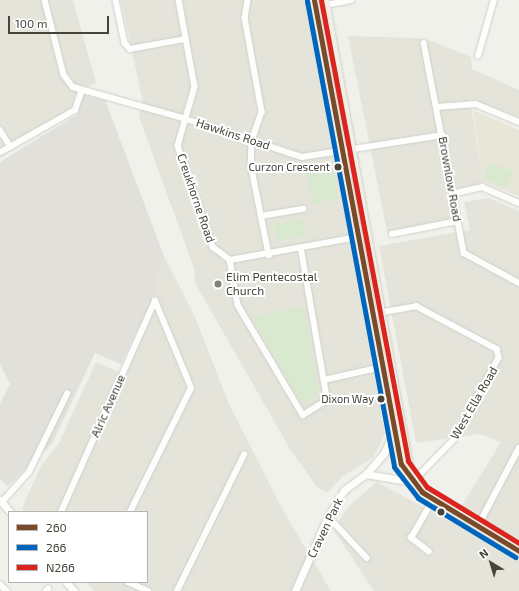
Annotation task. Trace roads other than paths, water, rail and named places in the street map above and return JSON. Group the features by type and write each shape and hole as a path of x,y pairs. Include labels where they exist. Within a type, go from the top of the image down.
{"main road":[{"path":"314,0 341,152 401,464 412,480 433,500 519,551"},
{"path":"325,2 354,150 412,480"}],"street":[{"name":"Hawkins Road","path":"44,0 67,83 82,90 126,101 186,119 302,157 442,135"},
{"path":"116,0 125,43 130,49 185,40"},
{"name":"Creukhorne Road","path":"179,0 185,40 195,87 178,146 213,248 230,260"},
{"path":"248,0 245,18 262,112 252,141 251,164 269,255"},
{"path":"325,2 352,0"},
{"path":"478,56 494,0"},
{"name":"Brownlow Road","path":"424,43 464,253 519,283"},
{"path":"0,152 75,110 82,90"},
{"path":"436,108 476,104 519,122"},
{"path":"0,130 11,147"},
{"path":"452,194 482,187 519,203"},
{"path":"261,216 303,209"},
{"path":"392,234 458,221"},
{"path":"301,249 327,400 303,415 238,305 230,260 269,255 358,237"},
{"name":"Alric Avenue","path":"61,511 155,301 191,388 130,511"},
{"name":"West Ella Road","path":"372,315 416,306 497,349 499,358 455,440 412,480"},
{"path":"324,380 382,367"},
{"path":"9,511 1,501 29,472 67,394"},
{"name":"Craven Park","path":"295,591 328,516 344,490 366,474 384,453 394,432"},
{"path":"478,526 519,448"},
{"path":"177,591 244,455"},
{"path":"366,474 412,480"},
{"path":"430,552 411,538 433,500"},
{"path":"328,516 368,558"},
{"path":"67,583 74,591"},
{"path":"130,583 148,591"},
{"path":"0,584 7,591"}],"place":[{"name":"Curzon Crescent","path":"338,167"},
{"name":"Elim Pentecostal Church","path":"218,284"},
{"name":"Dixon Way","path":"381,399"}]}
